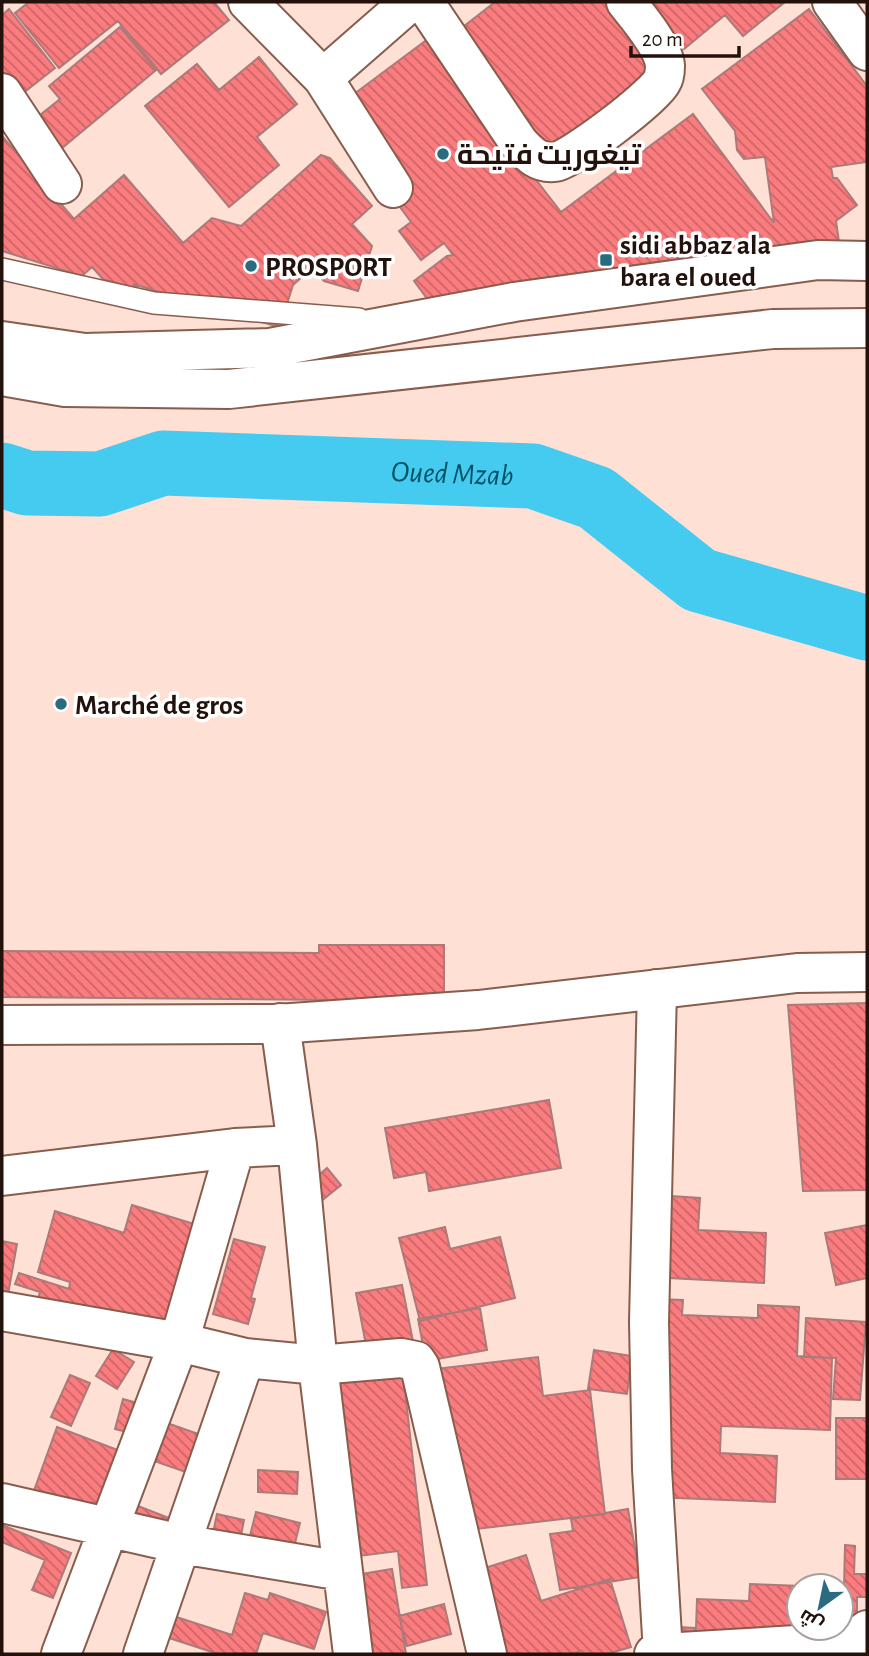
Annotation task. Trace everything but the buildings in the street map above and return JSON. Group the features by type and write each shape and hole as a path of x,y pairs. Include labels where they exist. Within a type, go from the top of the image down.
{"street":[{"path":"323,78 410,2"},
{"path":"424,2 519,143 530,156 543,162 557,162 574,152 635,108 662,81 665,65 660,49 626,2"},
{"path":"832,2 866,46"},
{"path":"251,3 323,78 393,188"},
{"path":"2,93 62,184"},
{"path":"2,341 85,353 270,348 514,302 818,260 867,261"},
{"path":"2,376 65,387 229,389 773,329 867,328"},
{"path":"2,1025 280,1023 478,1010 797,973 867,972"},
{"path":"657,989 649,1322 659,1654 846,1642 856,1639 867,1630"},
{"path":"280,1023 297,1144 318,1365 353,1654"},
{"path":"2,1176 235,1148 297,1144"},
{"path":"61,1654 179,1342 235,1148"},
{"path":"2,1311 179,1342 246,1358 318,1365 412,1358 419,1364 486,1654"},
{"path":"143,1654 246,1358"},
{"path":"2,1503 181,1544 342,1570"}],"lane":[{"path":"2,269 154,303 406,323"}],"waterway":[{"name":"Oued Mzab","path":"2,475 27,483 100,484 163,463 533,476 596,498 699,580 867,628"}],"place":[{"name":"تيغوريت فتيحة","path":"443,154"},
{"name":"sidi abbaz ala bara el oued","path":"606,260"},
{"name":"PROSPORT","path":"251,266"},
{"name":"Marché de gros","path":"61,704"}]}
